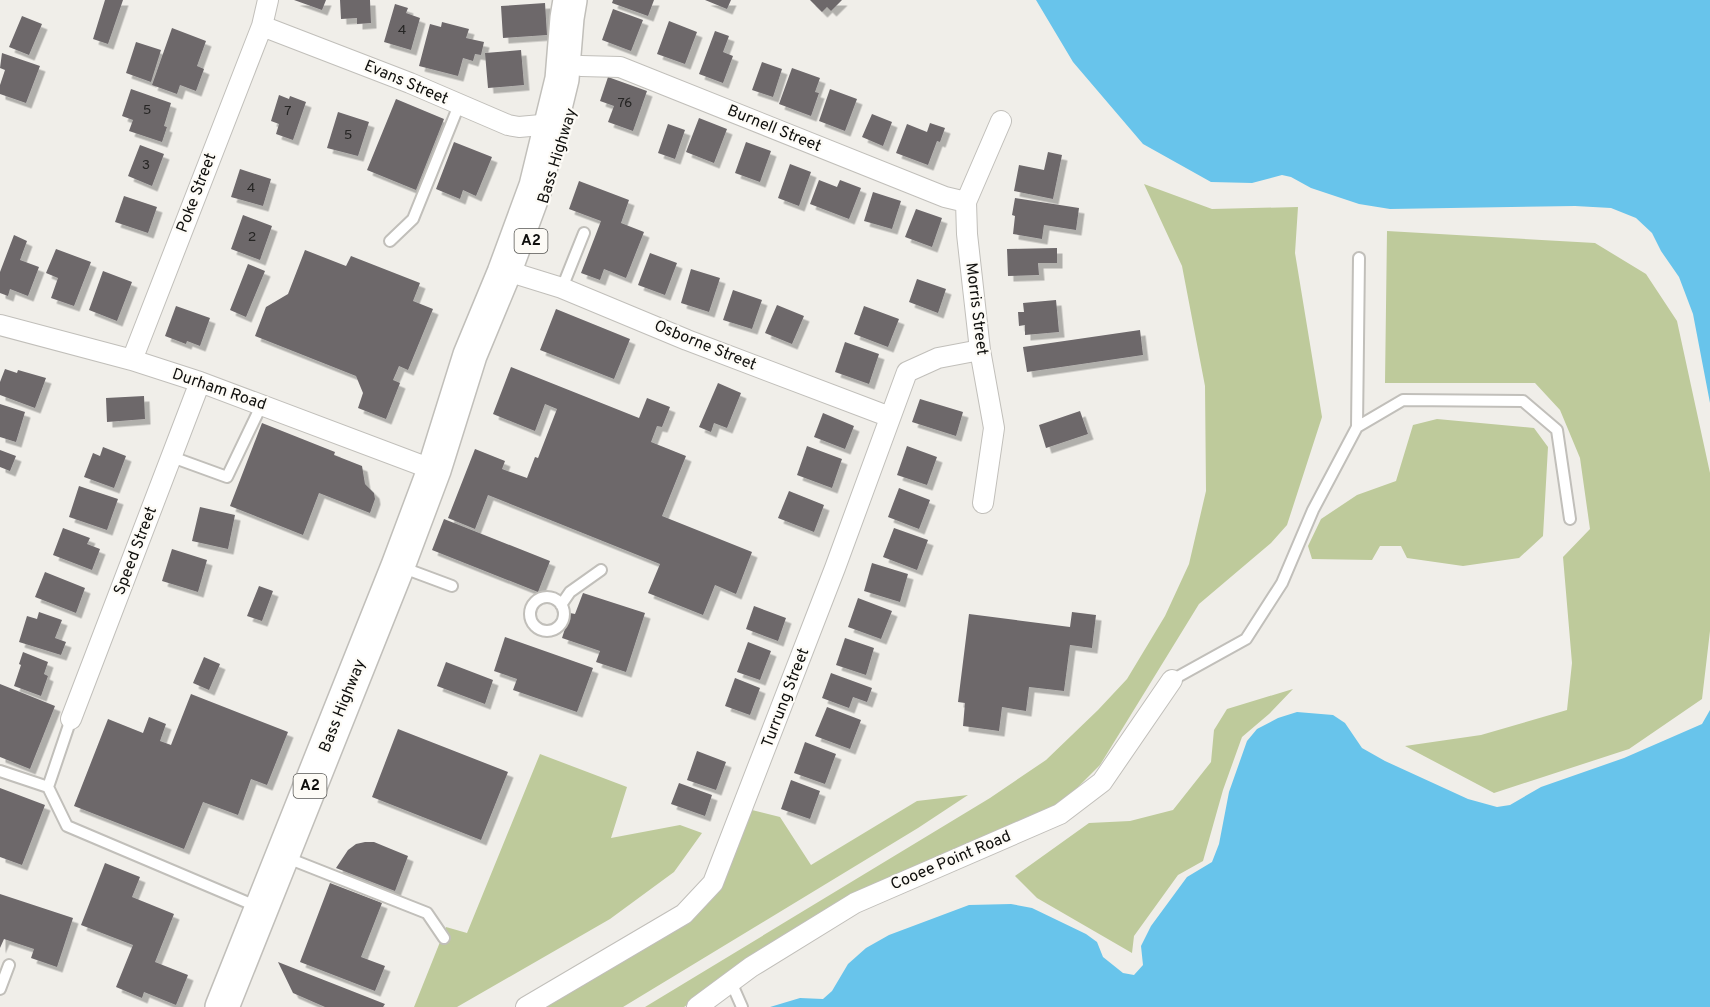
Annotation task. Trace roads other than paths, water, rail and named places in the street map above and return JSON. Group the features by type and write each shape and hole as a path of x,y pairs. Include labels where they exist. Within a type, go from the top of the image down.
{"highway":[{"name":"Bass Highway","path":"229,1005 261,909 434,470 470,355 504,273 536,186 562,79 570,0"},
{"name":"Bass Highway","path":"434,470 472,393 520,275 570,125 581,66 581,18 578,0"}],"street":[{"name":"Poke Street","path":"132,360 262,26 268,0"},
{"name":"Evans Street","path":"262,26 410,83 508,125 519,127 552,124"},
{"name":"Burnell Street","path":"581,66 620,67 945,197 966,202"},
{"name":"Morris Street","path":"983,503 994,428 980,350 967,234 966,202 1001,121"},
{"name":"Osborne Street","path":"520,275 562,288 687,340 890,417"},
{"name":"Durham Road","path":"0,325 132,360 200,382 434,470"},
{"name":"Turrung Street","path":"526,1007 684,914 713,883 827,590 907,372 938,358 980,350"},
{"name":"Speed Street","path":"71,719 200,382"},
{"name":"Cooee Point Road","path":"697,1007 751,967 855,903 1060,814 1102,782 1172,680"}],"lane":[{"path":"390,241 413,219 459,105"},
{"path":"562,288 584,233"},
{"path":"1172,680 1246,639 1282,583 1313,510 1357,427 1359,258"},
{"path":"1357,427 1403,400 1523,401 1557,430 1570,519"},
{"path":"172,457 227,477 262,404"},
{"path":"398,566 452,586"},
{"path":"561,605 570,592 601,570"},
{"path":"71,719 48,787 67,826 261,909"},
{"path":"0,771 48,787"},
{"path":"282,855 427,913 444,938"},
{"path":"0,988 9,965"},
{"path":"731,982 742,1007"}],"water":[{"path":"1036,0 1710,0 1710,403 1693,314 1679,277 1652,233 1636,218 1611,208 1575,206 1390,209 1359,204 1311,188 1291,177 1282,175 1252,183 1211,182 1143,144 1073,62"},
{"path":"1710,710 1710,1007 770,1007 800,998 823,999 832,991 848,964 866,948 889,935 969,905 1011,904 1032,908 1086,934 1097,942 1103,957 1123,973 1134,975 1143,965 1141,946 1151,926 1187,877 1212,862 1219,844 1229,792 1247,741 1257,729 1278,718 1297,712 1333,715 1345,723 1362,748 1385,761 1468,799 1497,807 1510,805 1541,787 1624,758 1702,724"}]}
